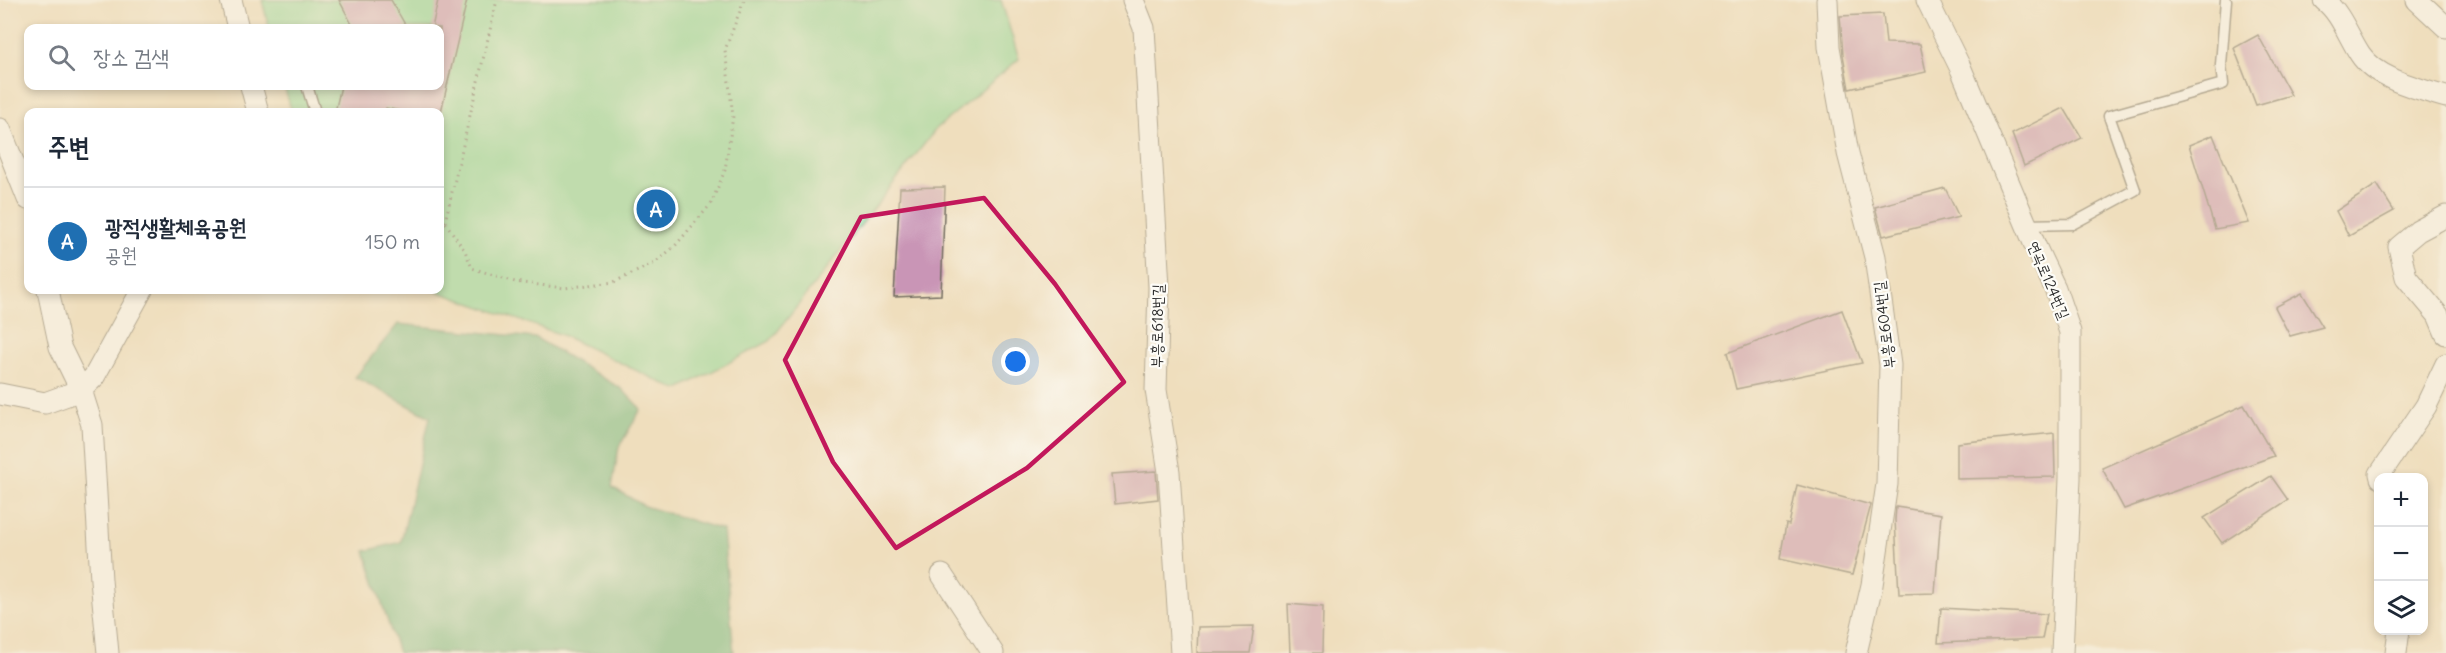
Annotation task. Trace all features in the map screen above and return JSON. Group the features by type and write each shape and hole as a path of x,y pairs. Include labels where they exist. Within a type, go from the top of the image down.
{"street":[{"path":"231,0 237,24"},
{"name":"부흥로618번길","path":"1133,0 1144,28 1159,287 1156,390 1169,472 1181,653"},
{"name":"부흥로604번길","path":"1827,0 1829,47 1848,153 1875,257 1890,365 1887,484 1872,585 1856,653"},
{"name":"연곡로124번길","path":"1927,0 1961,69 2026,225 2055,288 2070,332 2070,478 2062,653"},
{"path":"2324,0 2332,7 2361,57 2394,81 2446,97"},
{"path":"2417,0 2446,27"},
{"path":"252,90 257,108"},
{"path":"0,129 24,189"},
{"path":"2446,216 2418,231 2399,247 2406,276 2438,315 2446,334"},
{"path":"49,294 60,347 81,390 92,425 101,580 108,653"},
{"path":"0,394 45,403 81,390 94,377 140,294"},
{"path":"2381,473 2426,406 2446,364"},
{"path":"942,575 993,653"},
{"path":"2397,653 2399,635"}],"lane":[{"path":"2026,225 2072,224 2135,190 2109,116 2223,84 2226,0"},
{"path":"308,90 314,108"}],"path":[{"path":"497,0 445,222 465,251 472,268 515,282 564,288 614,282 655,263 675,246 711,204 725,170 732,116 725,50 744,0"}],"highlighted area":[{"path":"984,198 1055,284 1124,382 1027,468 896,548 833,462 785,360 861,217"}],"green space":[{"path":"262,0 1001,0 1019,59 936,129 770,341 677,390 562,335 444,294 444,108 291,108 285,90 444,90 444,24 268,24"},
{"path":"398,324 536,338 622,389 641,409 619,447 612,487 644,506 723,530 734,653 398,653 365,551 401,542 430,417 355,377"}],"building":[{"path":"339,0 391,0 405,24 352,24"},
{"path":"438,0 467,0 442,108 336,108 340,90 444,90 444,24 433,24"},
{"path":"1883,14 1886,43 1920,44 1926,72 1849,89 1840,16"},
{"path":"2258,35 2291,95 2256,105 2234,48"},
{"path":"2064,108 2082,138 2024,166 2012,134"},
{"path":"2213,135 2249,223 2215,229 2189,145"},
{"path":"2377,184 2394,211 2349,236 2336,211"},
{"path":"945,187 941,295 894,297 900,188"},
{"path":"1945,188 1959,217 1883,236 1875,207"},
{"path":"2302,293 2323,327 2290,336 2275,307"},
{"path":"1842,310 1862,363 1736,389 1727,353"},
{"path":"2244,405 2274,456 2124,509 2102,468"},
{"path":"2054,433 2055,477 1957,479 1957,443"},
{"path":"1156,471 1158,499 1115,504 1112,474"},
{"path":"2271,476 2288,500 2222,543 2204,518"},
{"path":"1797,485 1871,505 1852,575 1780,559 1786,524 1789,525"},
{"path":"1896,507 1941,514 1935,593 1899,594"},
{"path":"1288,604 1323,607 1322,653 1290,653"},
{"path":"1941,608 2047,614 2042,639 1938,643"},
{"path":"1254,626 1250,653 1197,653 1198,627"}],"place":[{"name":"광적생활체육공원","path":"656,209"}]}
